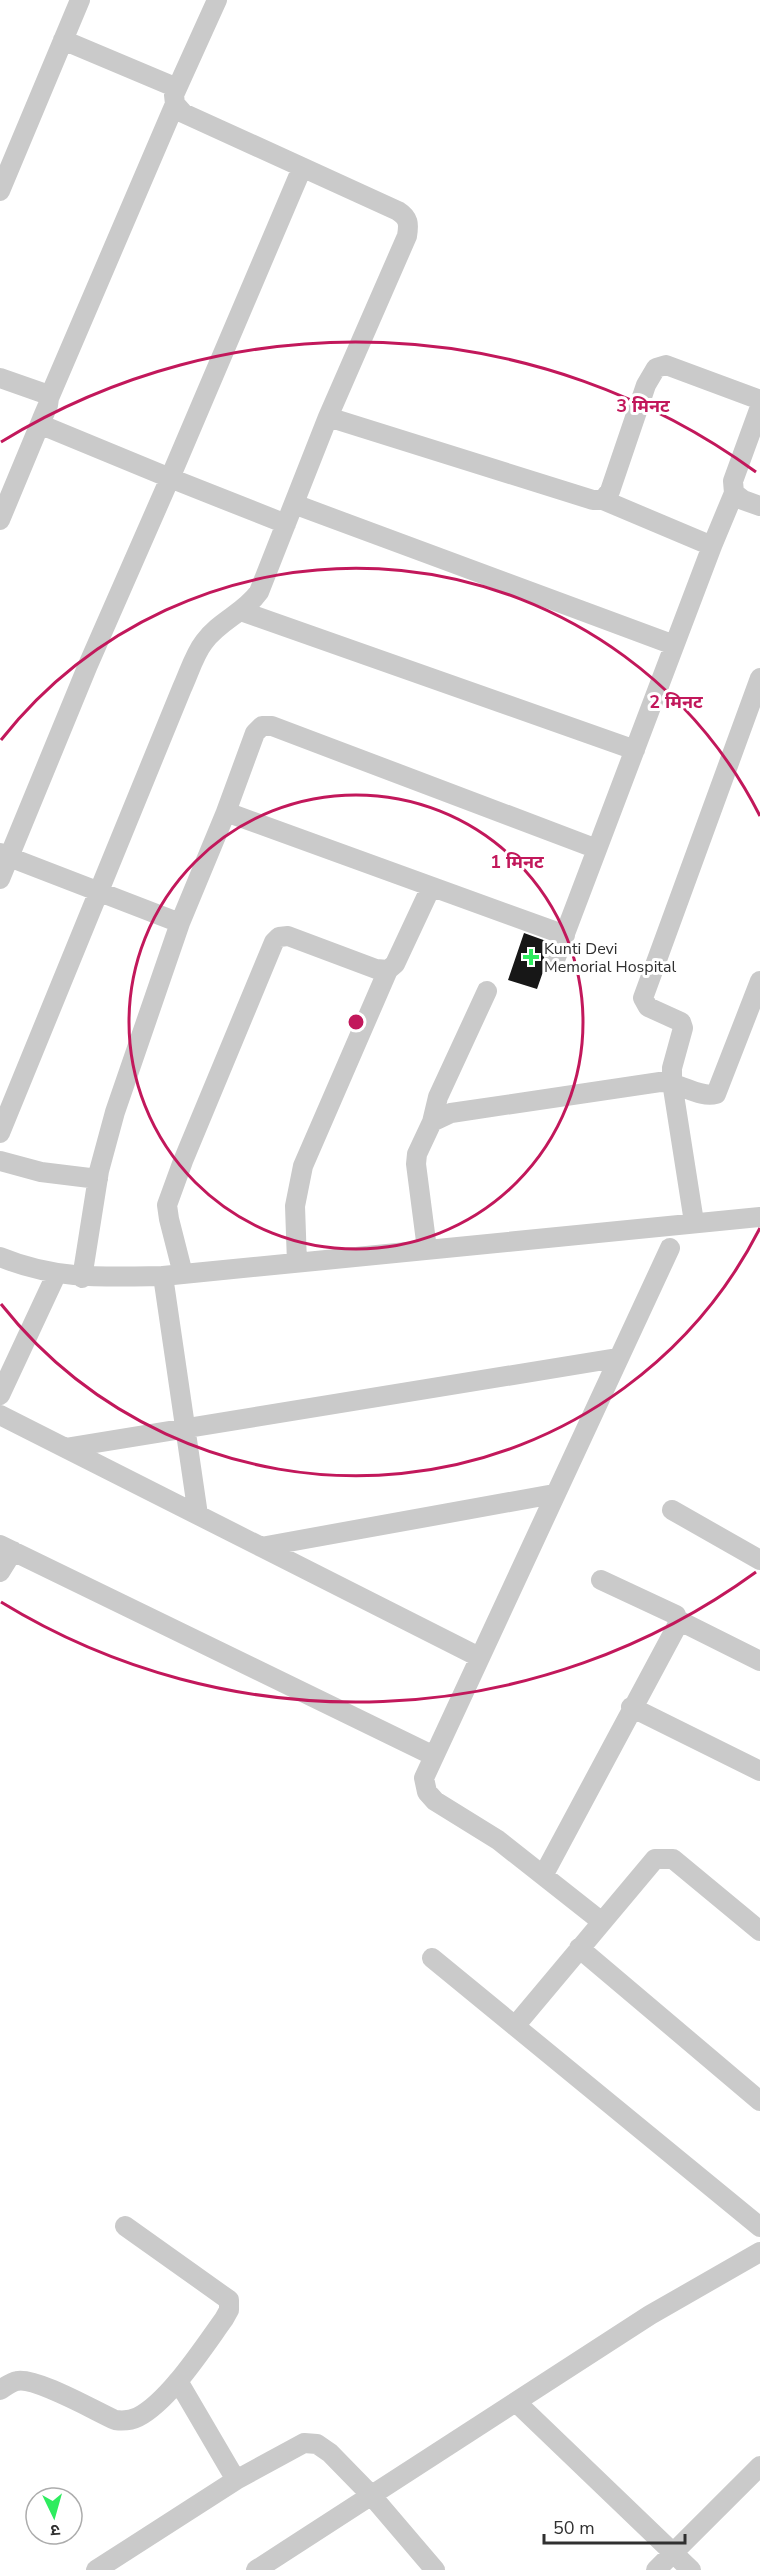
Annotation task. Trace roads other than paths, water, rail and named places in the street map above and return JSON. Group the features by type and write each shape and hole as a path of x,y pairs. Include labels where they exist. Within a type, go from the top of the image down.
{"street":[{"path":"0,191 80,0"},
{"path":"0,520 217,0"},
{"path":"0,1133 182,688 203,642 217,628 241,611 259,592 328,417 407,236 409,225 406,216 398,211 183,112 176,96 63,40"},
{"path":"0,879 4,855 170,478 302,168"},
{"path":"603,500 610,491 646,385 656,369 666,365 674,367 760,400"},
{"path":"0,378 43,393 49,398"},
{"path":"555,960 734,493 733,481 760,407"},
{"path":"328,417 592,500 603,500 712,546"},
{"path":"42,419 44,426 51,430 286,524"},
{"path":"734,493 743,500 760,506"},
{"path":"294,504 674,645"},
{"path":"241,611 635,750"},
{"path":"694,1222 672,1082 672,1068 683,1028 681,1022 648,1007 643,998 760,678"},
{"path":"82,1278 98,1179 115,1112 180,923 226,813 255,733 262,726 272,726 597,849"},
{"path":"226,813 565,936"},
{"path":"4,855 180,923"},
{"path":"297,1263 295,1206 303,1166 388,970 395,964 431,887"},
{"path":"183,1274 169,1219 168,1205 183,1161 274,942 279,937 288,936 376,969 388,970"},
{"path":"432,1122 451,1113 672,1082 704,1094 716,1094 760,981"},
{"path":"427,1249 416,1164 417,1154 432,1122 438,1097 487,992"},
{"path":"0,1161 41,1172 98,1179"},
{"path":"0,1257 21,1266 56,1275 82,1278 163,1276 760,1217"},
{"path":"602,1922 498,1840 435,1801 427,1792 424,1778 670,1248"},
{"path":"0,1395 56,1275"},
{"path":"163,1276 198,1515"},
{"path":"65,1448 617,1358"},
{"path":"0,1415 479,1657"},
{"path":"261,1547 554,1494"},
{"path":"672,1510 760,1560"},
{"path":"0,1572 7,1548 434,1756"},
{"path":"601,1580 676,1615 678,1620 760,1661"},
{"path":"544,1874 678,1620"},
{"path":"631,1707 760,1771"},
{"path":"515,2026 655,1859 673,1859 760,1931"},
{"path":"579,1948 760,2101"},
{"path":"432,1958 760,2227"},
{"path":"0,2390 17,2381 29,2382 44,2386 115,2420 126,2421 146,2412 178,2380 224,2319 229,2310 229,2300 125,2226"},
{"path":"256,2570 650,2315 760,2252"},
{"path":"178,2380 236,2480"},
{"path":"517,2403 691,2570"},
{"path":"96,2570 236,2480 304,2443 317,2444 330,2453 371,2495 435,2570"},
{"path":"656,2570 760,2466"}],"place":[{"name":"Kunti Devi Memorial Hospital","path":"531,957"}]}
